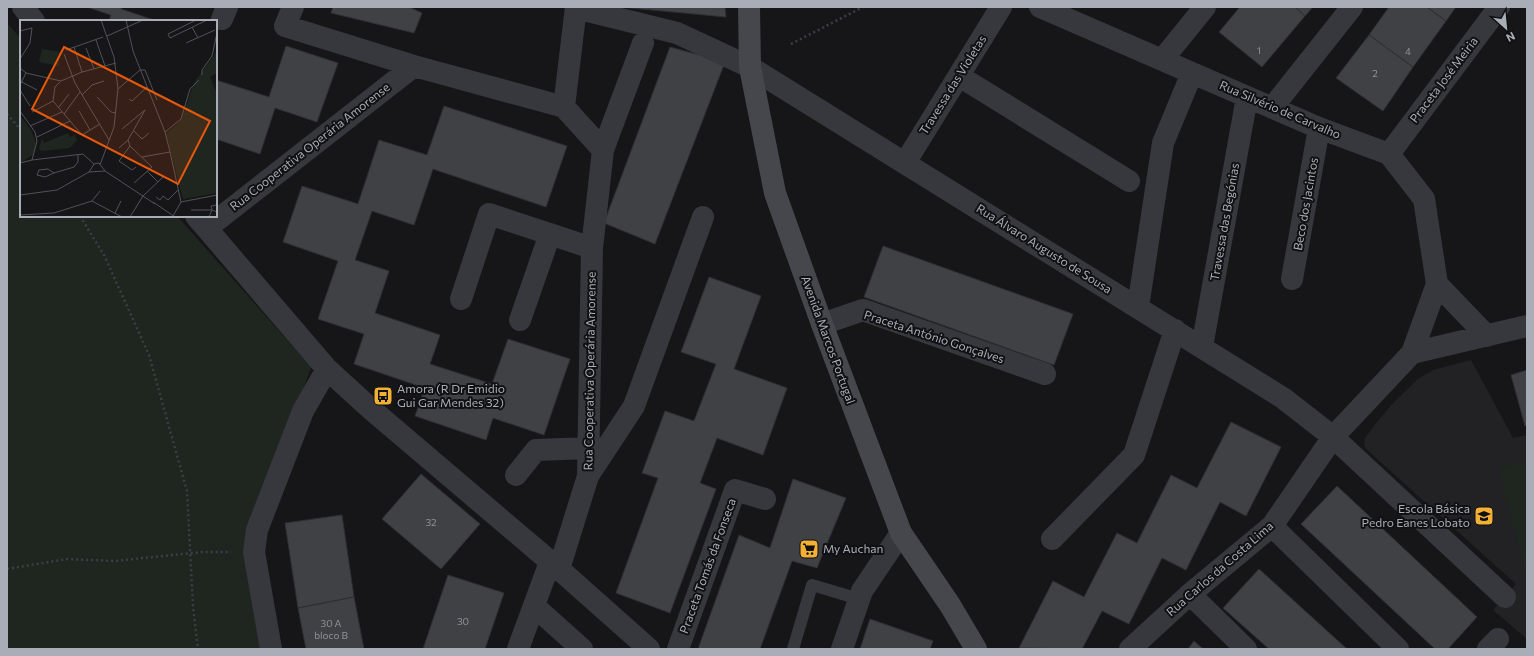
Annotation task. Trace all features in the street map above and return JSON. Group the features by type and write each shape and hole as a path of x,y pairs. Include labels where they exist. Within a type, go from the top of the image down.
{"main road":[{"name":"Avenida Marcos Portugal","path":"749,7 750,67 775,193 822,324 901,533 950,605 976,649"}],"street":[{"path":"23,7 33,20"},
{"path":"564,107 576,7"},
{"name":"Rua Álvaro Augusto de Sousa","path":"576,7 677,33 750,67 1283,398 1333,437 1505,597"},
{"name":"Travessa das Violetas","path":"905,163 1001,7"},
{"name":"Rua Silvério de Carvalho","path":"1040,7 1272,108 1389,154"},
{"path":"1162,60 1205,7"},
{"path":"1272,108 1352,7"},
{"name":"Praceta José Meiria","path":"1389,154 1499,7"},
{"path":"289,17 414,66 564,107 603,150"},
{"name":"Rua Cooperativa Operária Amorense","path":"588,476 592,248 603,150 643,43"},
{"name":"Rua Cooperativa Operária Amorense","path":"217,211 414,66"},
{"path":"1138,307 1163,143 1192,73"},
{"path":"959,76 1129,181"},
{"name":"Travessa das Begónias","path":"1202,347 1247,97"},
{"name":"Beco dos Jacintos","path":"1292,279 1320,128"},
{"path":"1389,154 1424,199 1437,284 1412,353"},
{"path":"461,299 489,214 592,248"},
{"name":"Rua Cooperativa Operária Amorense","path":"588,476 634,406 703,217"},
{"path":"202,222 327,369 372,410 555,565 649,649"},
{"path":"520,320 550,234"},
{"path":"1437,284 1487,336"},
{"name":"Praceta António Gonçalves","path":"822,324 863,310 1045,374"},
{"path":"1412,353 1527,326"},
{"path":"1052,539 1134,455 1175,330"},
{"name":"Rua Carlos da Costa Lima","path":"1130,649 1190,594 1272,526 1333,437 1412,353"},
{"path":"271,649 254,552 257,530 303,411 327,369"},
{"path":"516,475 536,450 589,448"},
{"path":"518,649 534,606 555,565 588,476"},
{"name":"Praceta Tomás da Fonseca","path":"678,649 735,490 765,499"},
{"path":"1272,526 1398,649"},
{"path":"842,649 862,591 901,533"},
{"path":"1190,594 1246,649"},
{"path":"534,606 582,649"}],"lane":[{"path":"793,649 812,585 859,598"}],"path":[{"path":"791,44 863,7"},
{"path":"7,114 20,129"},
{"path":"81,217 104,255 149,355 187,491 193,606 198,649"},
{"path":"7,569 67,559 115,560 190,554 254,552"}],"shaded area":[{"path":"7,23 20,38 20,217 178,217 311,367 247,556 260,649 7,649"},
{"name":"Escola Básica Pedro Eanes Lobato","path":"1471,360 1513,438 1527,435 1527,639 1493,610 1516,584 1366,449 1364,445 1365,438 1377,422 1393,403 1418,379 1433,370"},
{"path":"1527,461 1527,578 1498,469"}],"building":[{"path":"87,7 122,7 121,9 154,20 109,20 111,15"},
{"path":"333,7 409,7 422,13 414,33 331,13"},
{"path":"620,7 725,7 726,17"},
{"path":"1240,7 1295,7 1305,16 1262,67 1219,32"},
{"path":"1295,7 1313,7 1305,16"},
{"path":"1389,7 1427,7 1446,21 1413,67 1369,35"},
{"path":"1427,7 1456,7 1446,21"},
{"path":"1369,35 1413,67 1383,111 1336,78"},
{"path":"286,46 338,63 317,122 275,108 260,154 217,139 217,80 269,97"},
{"path":"670,47 725,62 655,244 604,223"},
{"path":"444,106 567,146 546,207 433,169 414,225 372,211 355,260 389,271 375,313 440,335 430,364 492,384 508,339 570,359 544,435 493,418 486,440 415,416 425,388 354,364 364,334 318,319 338,261 283,242 302,186 358,204 379,140 427,155"},
{"path":"883,246 1073,314 1054,365 864,297"},
{"path":"709,277 761,296 734,369 787,388 763,455 717,438 700,483 716,489 670,613 616,593 658,478 642,473 665,411 694,421 716,364 681,352"},
{"path":"1527,370 1527,425 1525,426 1511,375"},
{"path":"1231,422 1281,447 1246,516 1220,502 1186,570 1162,558 1129,624 1102,611 1082,649 1019,648 1053,581 1084,597 1117,533 1137,543 1171,475 1197,488"},
{"path":"421,474 480,524 441,569 382,519"},
{"path":"793,479 846,498 817,568 792,561 760,649 698,649 739,535 770,548"},
{"path":"1337,486 1477,617 1448,649 1435,649 1301,524"},
{"path":"342,515 354,597 298,608 285,523"},
{"path":"1259,569 1347,649 1269,649 1223,608"},
{"path":"448,575 504,593 485,649 423,649"},
{"path":"354,597 364,649 306,649 298,608"},
{"path":"870,619 933,641 930,649 860,649"},
{"path":"1194,641 1203,649 1188,649"}],"place":[{"name":"Amora (R Dr Emidio Gui Gar Mendes 32)","path":"383,396"},
{"name":"Escola Básica Pedro Eanes Lobato","path":"1484,516"},
{"name":"My Auchan","path":"809,549"}]}
